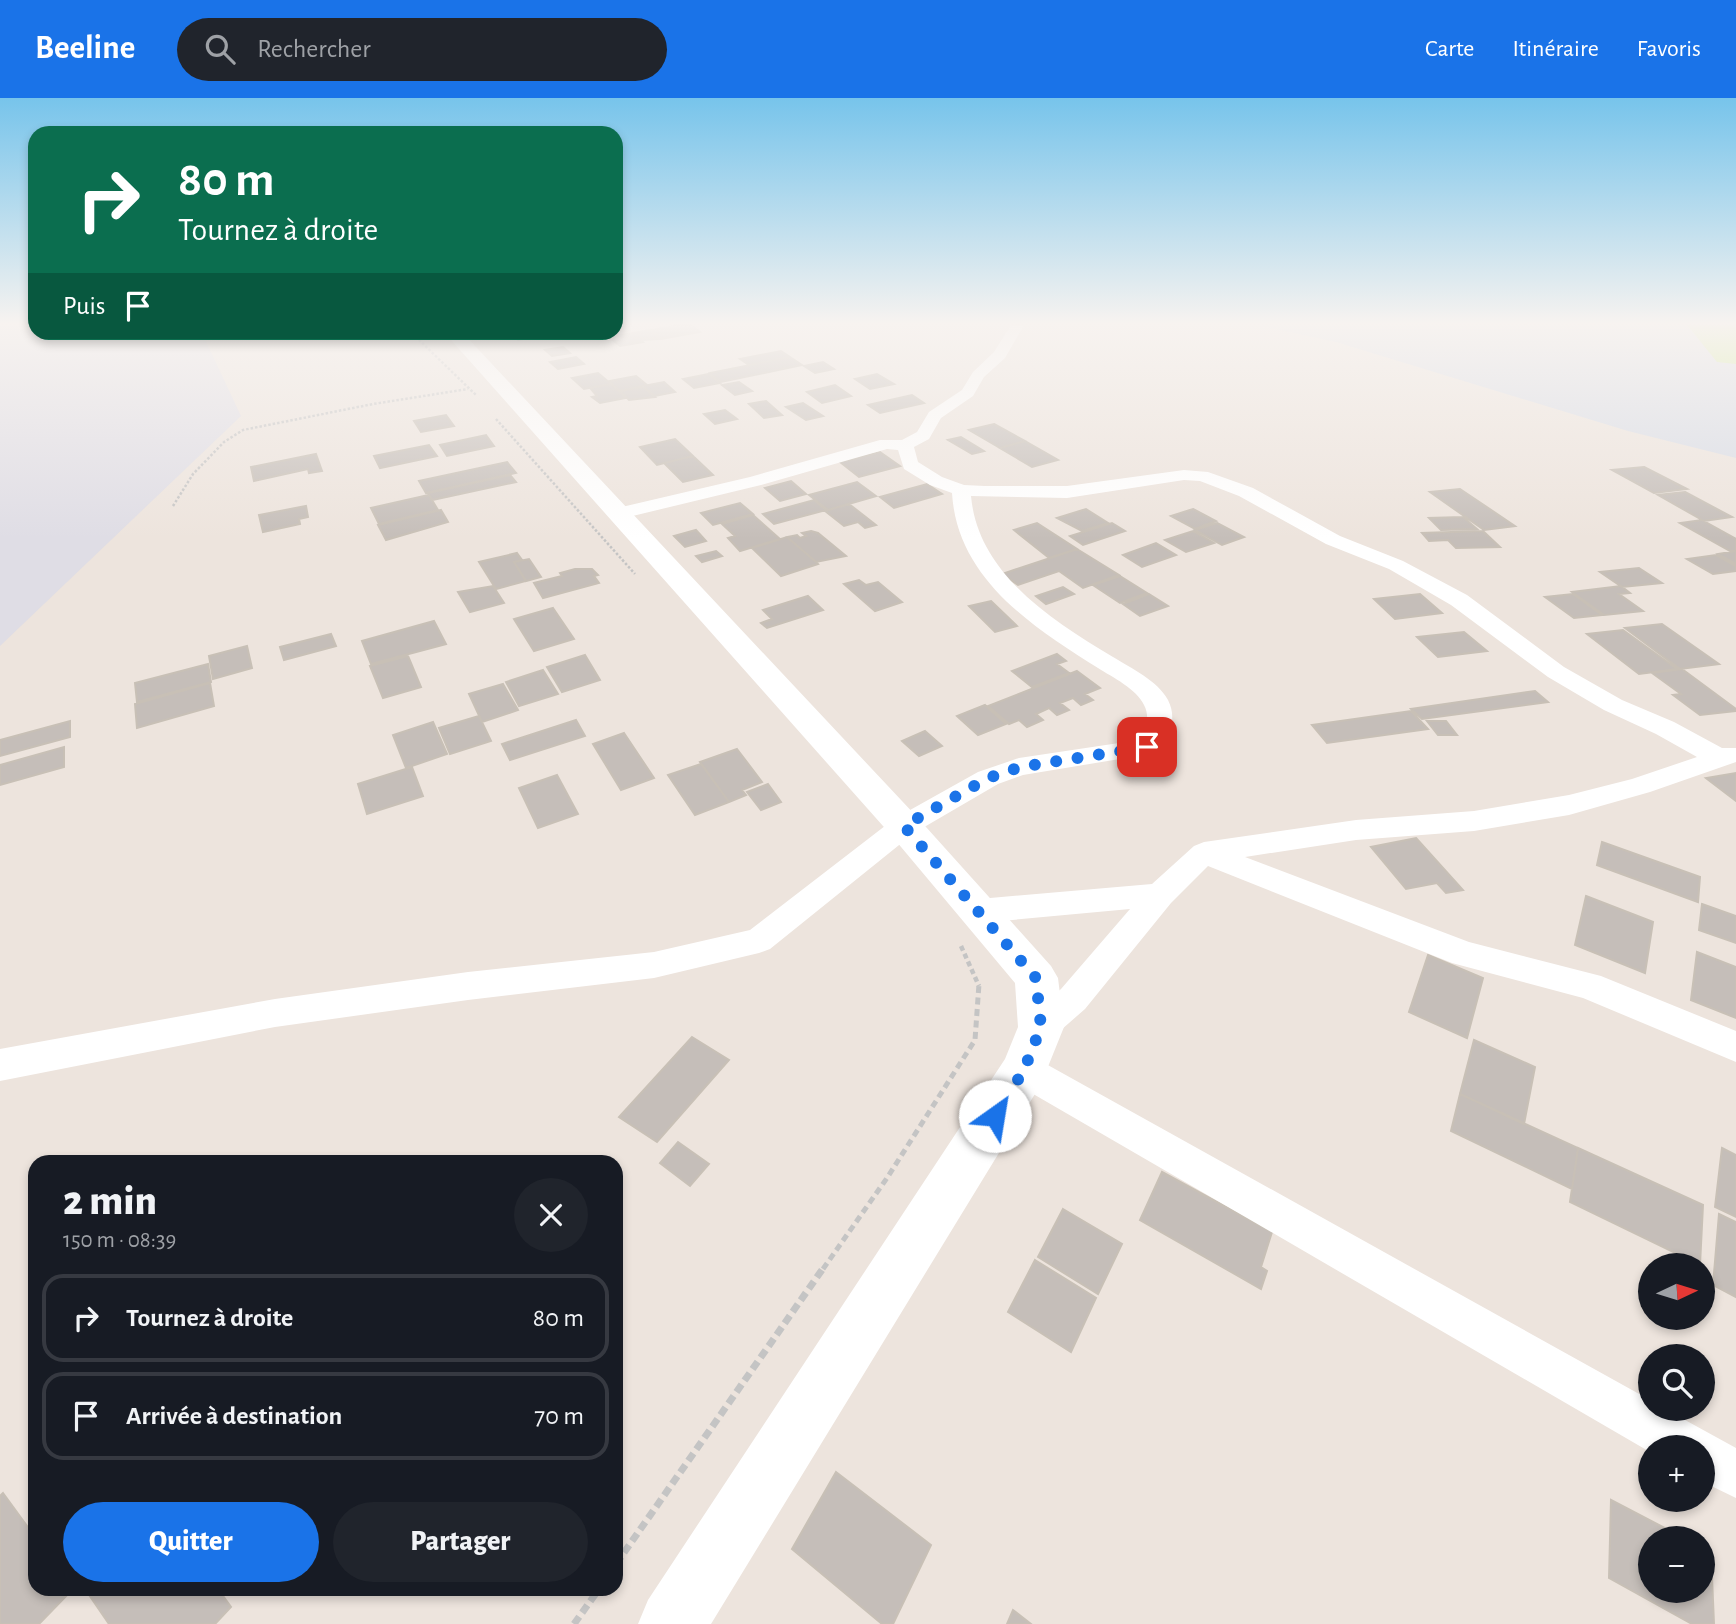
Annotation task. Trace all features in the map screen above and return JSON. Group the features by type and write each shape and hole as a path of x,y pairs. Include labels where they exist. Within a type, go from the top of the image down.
{"street":[{"path":"510,396 904,826 1036,978 1041,1027"},
{"path":"616,514 755,481 887,444 905,445 923,435 935,415 963,396"},
{"path":"905,445 911,466 936,481 961,490 1067,492 1164,477 1202,475 1246,492 1333,540 1396,565 1449,594 1515,638 1556,672 1613,705 1727,755"},
{"path":"0,1065 275,1013 468,986 654,965 759,940 904,826 988,778 1020,767 1147,747 1156,736 1160,720 1156,701 1132,679 1051,628 993,577 963,515 961,490"},
{"path":"672,1624 1024,1070 1041,1027 1073,999 1160,895 1204,853 1356,830 1474,821 1569,805 1640,786 1727,755"},
{"path":"1204,853 1464,954 1589,986 1736,1047"},
{"path":"979,911 1160,895"},
{"path":"1024,1070 1716,1468"}],"path":[{"path":"173,506 193,474 224,443 243,430 349,408 423,396"},
{"path":"574,1624 594,1596"}],"shaded area":[{"path":"0,396 232,396 241,416 0,646"},
{"path":"1514,396 1736,396 1736,458 1628,431"}],"building":[{"path":"624,396 626,398 600,403 592,397"},
{"path":"625,396 655,397 629,400"},
{"path":"813,396 850,396 822,403"},
{"path":"907,396 914,396 924,403 880,413 868,405"},
{"path":"766,401 782,415 764,418 749,404"},
{"path":"803,403 823,416 806,420 786,407"},
{"path":"725,410 737,419 715,424 704,414"},
{"path":"446,415 454,426 421,432 414,421"},
{"path":"994,424 1025,441 1000,448 969,430"},
{"path":"486,435 494,446 447,456 440,445"},
{"path":"961,437 984,451 972,454 948,440"},
{"path":"675,439 693,456 657,465 640,447"},
{"path":"1025,441 1058,460 1032,467 1000,448"},
{"path":"429,445 437,456 380,468 374,456"},
{"path":"880,452 900,466 859,477 840,462"},
{"path":"316,454 322,471 309,473 308,469 254,481 251,467"},
{"path":"693,456 713,475 683,482 664,463"},
{"path":"507,462 516,473 426,493 419,481"},
{"path":"1644,467 1687,489 1654,493 1612,470"},
{"path":"510,475 516,482 432,500 428,493"},
{"path":"791,481 806,494 780,501 765,488"},
{"path":"857,482 876,496 828,510 809,495"},
{"path":"927,484 942,494 894,508 880,497"},
{"path":"1460,489 1515,526 1484,530 1430,492"},
{"path":"1685,492 1732,517 1704,521 1658,495"},
{"path":"429,495 438,510 379,524 371,508"},
{"path":"814,500 826,510 774,524 763,514"},
{"path":"740,503 753,514 713,525 701,513"},
{"path":"849,504 876,525 865,528 858,522 844,526 825,511"},
{"path":"306,506 308,517 299,519 300,524 263,532 259,515"},
{"path":"1086,509 1108,523 1082,531 1057,518"},
{"path":"1193,509 1216,521 1195,529 1171,516"},
{"path":"441,510 448,522 386,540 378,525"},
{"path":"753,515 780,539 740,551 728,538 735,536 722,524"},
{"path":"1463,517 1477,529 1441,530 1429,518"},
{"path":"1702,520 1736,539 1736,551 1730,551 1680,523"},
{"path":"1037,523 1077,549 1049,558 1014,530"},
{"path":"1112,523 1125,531 1083,545 1070,536"},
{"path":"1217,523 1244,537 1222,545 1195,530"},
{"path":"696,530 706,541 685,547 674,536"},
{"path":"1193,531 1214,543 1186,552 1165,540"},
{"path":"1483,531 1500,547 1456,548 1448,540 1429,541 1422,533"},
{"path":"802,533 818,533 846,556 816,562 787,537 797,535 800,538 806,536"},
{"path":"787,537 818,564 781,576 752,548"},
{"path":"1156,543 1176,555 1142,567 1123,555"},
{"path":"1077,549 1119,575 1083,588 1059,571 1018,585 1002,574"},
{"path":"716,551 722,556 702,562 696,556"},
{"path":"1736,551 1736,564 1718,554"},
{"path":"517,553 522,560 514,562 526,581 496,589 479,562"},
{"path":"1716,555 1736,566 1736,571 1713,574 1687,559"},
{"path":"529,559 541,577 526,581 514,562"},
{"path":"1639,568 1662,583 1622,587 1600,572"},
{"path":"575,569 592,569 598,575 594,576 599,583 543,598 534,583 562,576 560,573"},
{"path":"1120,576 1147,593 1120,603 1093,585"},
{"path":"859,580 866,585 878,582 902,602 875,611 844,584"},
{"path":"493,586 504,603 470,612 458,592"},
{"path":"1621,586 1630,593 1619,594 1643,611 1604,615 1572,592"},
{"path":"1063,587 1074,594 1046,604 1036,596"},
{"path":"1149,594 1168,606 1140,616 1123,604"},
{"path":"1420,594 1442,613 1395,619 1374,599"},
{"path":"1573,594 1602,615 1574,618 1545,597"},
{"path":"808,596 823,610 767,628 761,623 772,619 763,610"},
{"path":"991,601 1017,626 995,632 969,606"},
{"path":"553,608 574,639 534,651 514,619"},
{"path":"434,621 446,644 371,664 362,641"},
{"path":"1662,624 1719,664 1680,669 1625,628"},
{"path":"1623,630 1677,669 1639,674 1587,634"},
{"path":"1464,632 1487,651 1438,657 1417,637"},
{"path":"331,634 336,646 284,660 280,647"},
{"path":"247,646 252,668 213,679 209,656"},
{"path":"1057,654 1066,661 1057,664 1069,673 1032,687 1012,671"},
{"path":"585,655 600,680 562,692 547,667"},
{"path":"408,656 421,687 383,698 370,666"},
{"path":"208,664 211,682 137,702 135,683"},
{"path":"1682,669 1736,711 1700,715 1673,695 1681,694 1652,673"},
{"path":"543,670 558,694 519,706 506,682"},
{"path":"1077,671 1100,688 1085,694 1093,700 1081,705 1073,698 1060,703 1069,710 1057,715 1049,708 1036,714 1043,720 1027,727 1019,720 1009,724 988,706"},
{"path":"210,683 214,706 137,728 135,704"},
{"path":"503,684 518,710 482,722 469,694"},
{"path":"1535,691 1548,702 1422,719 1411,709"},
{"path":"985,705 1006,724 978,735 957,716"},
{"path":"1411,711 1428,729 1327,743 1312,725"},
{"path":"479,716 491,741 450,754 439,728"},
{"path":"576,720 585,736 510,760 502,744"},
{"path":"70,721 70,737 0,756 0,740"},
{"path":"1427,721 1446,721 1457,735 1438,735"},
{"path":"433,722 447,754 406,768 393,735"},
{"path":"925,731 942,746 919,756 902,741"},
{"path":"624,733 654,778 621,790 593,744"},
{"path":"64,747 64,767 0,785 0,765"},
{"path":"737,749 762,782 742,790 746,795 729,802 700,762"},
{"path":"701,764 729,802 695,815 668,775"},
{"path":"412,767 423,796 367,814 358,784"},
{"path":"1736,773 1736,801 1706,778"},
{"path":"557,775 578,814 538,828 519,788"},
{"path":"768,784 781,802 761,810 747,792"},
{"path":"1416,838 1463,890 1446,893 1437,883 1406,889 1371,847"},
{"path":"1602,842 1700,877 1698,902 1597,865"},
{"path":"1586,896 1653,922 1645,973 1575,945"},
{"path":"1702,904 1736,916 1736,943 1699,930"},
{"path":"1697,952 1736,967 1736,1018 1691,1000"},
{"path":"1428,955 1483,978 1467,1038 1409,1012"},
{"path":"692,1037 729,1060 657,1142 619,1117"},
{"path":"1474,1040 1535,1067 1524,1124 1460,1094"},
{"path":"1460,1094 1578,1148 1572,1189 1451,1131"},
{"path":"678,1142 709,1164 690,1186 660,1163"},
{"path":"1578,1148 1703,1205 1701,1253 1675,1253 1570,1202"},
{"path":"1722,1148 1736,1155 1736,1217 1715,1207"},
{"path":"1162,1172 1272,1232 1261,1267 1267,1271 1261,1289 1140,1220"},
{"path":"1063,1209 1122,1244 1098,1294 1038,1257"},
{"path":"1719,1214 1736,1222 1736,1297 1715,1286"},
{"path":"1035,1260 1096,1298 1071,1352 1008,1312"},
{"path":"836,1472 931,1545 893,1624 882,1624 792,1549"},
{"path":"3,1493 28,1527 28,1596 66,1596 39,1624 0,1624 0,1496"},
{"path":"1611,1500 1661,1526 1638,1526 1638,1594 1609,1578"},
{"path":"90,1596 223,1596 231,1607 215,1624 109,1624"},
{"path":"1654,1603 1713,1603 1714,1624 1692,1624"},
{"path":"1013,1610 1031,1624 1007,1624"}],"route":[{"path":"995,1116 1024,1070 1041,1027 1036,978 904,826 988,778 1020,767 1147,747"}]}
